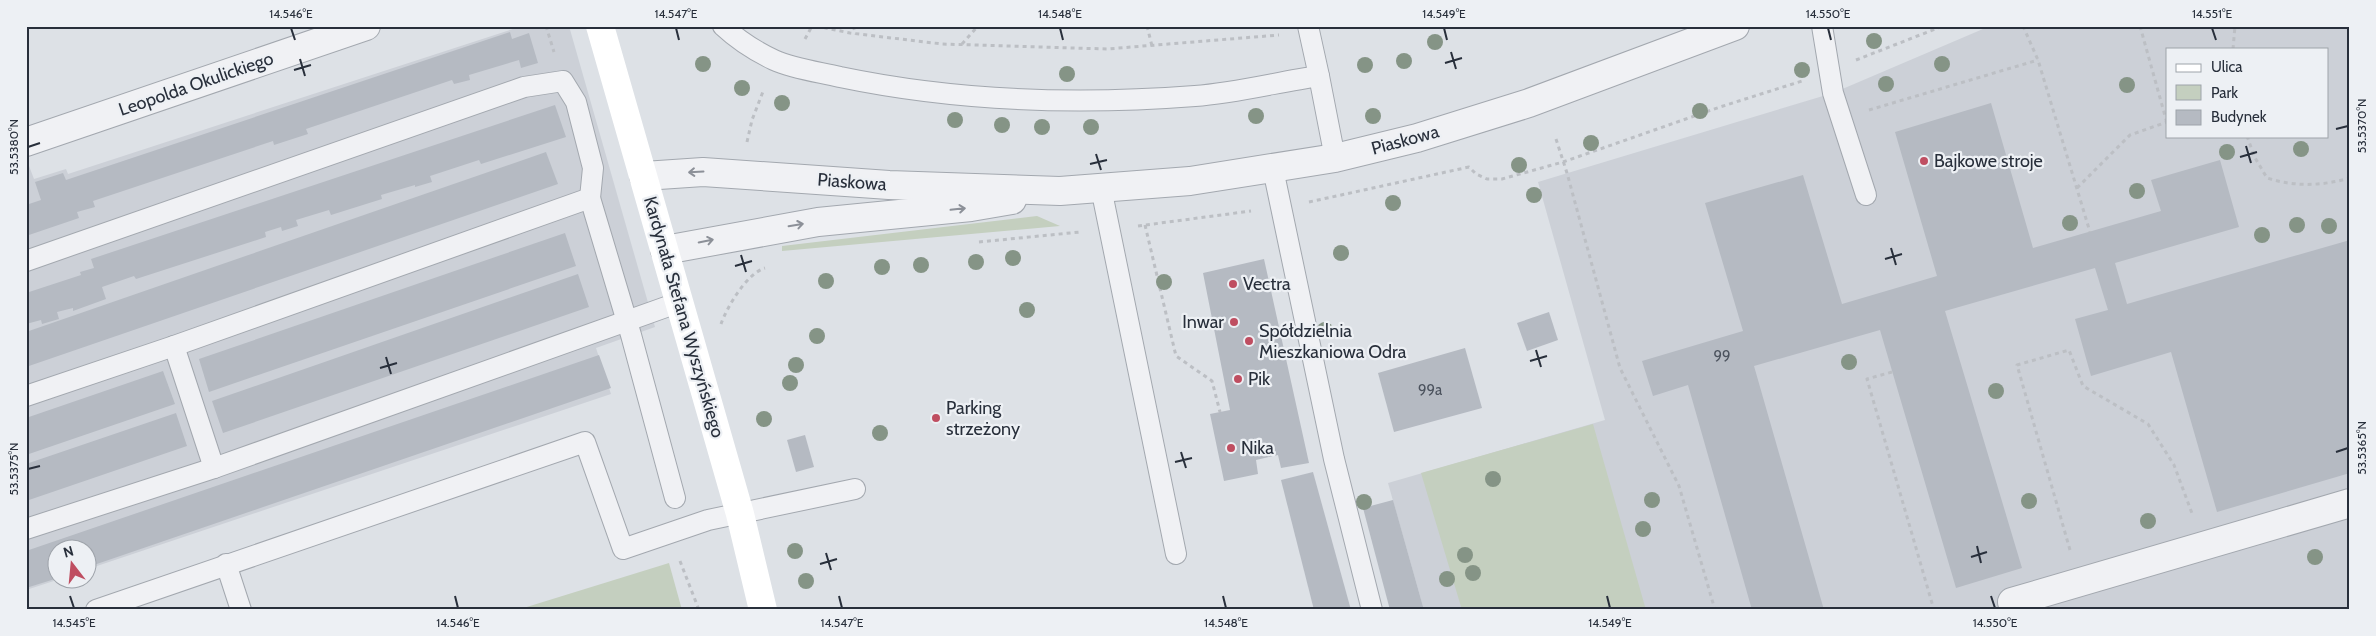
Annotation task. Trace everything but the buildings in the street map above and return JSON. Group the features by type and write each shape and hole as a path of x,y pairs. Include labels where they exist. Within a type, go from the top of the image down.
{"street":[{"name":"Leopolda Okulickiego","path":"27,140 366,26"},
{"name":"Kardynała Stefana Wyszyńskiego","path":"600,26 740,514 763,610"},
{"name":"Piaskowa","path":"644,176 703,172 889,185 1060,191 1190,181 1335,158 1417,138 1529,103 1735,26"},
{"name":"Piaskowa","path":"665,250 818,222 972,208 1060,191"},
{"path":"2012,602 2350,503"}],"lane":[{"path":"723,26 737,39 775,60 870,83 946,93 1036,99 1122,100 1197,96 1319,76"},
{"path":"1822,26 1833,93 1866,195"},
{"path":"1309,30 1335,158"},
{"path":"26,262 524,87 563,81 576,102 593,168 590,198 627,321 675,498"},
{"path":"1273,169 1334,459 1372,610"},
{"path":"1101,188 1176,554"},
{"path":"26,396 174,346 590,198"},
{"path":"26,529 214,468 680,302"},
{"path":"174,346 214,468"},
{"path":"96,610 585,442 623,549 708,520 855,489"},
{"path":"226,564 241,610"}],"path":[{"path":"816,26 856,34 962,44 1107,49 1309,30"},
{"path":"853,26 856,34"},
{"path":"962,44 978,26"},
{"path":"1147,26 1152,46"},
{"path":"1469,167 1476,174 1486,179 1502,179 1563,162 1830,71 1943,26"},
{"path":"2023,26 2038,60 2090,232"},
{"path":"2140,26 2166,119"},
{"path":"2234,48 2235,26"},
{"path":"745,174 746,146 752,120 775,60"},
{"path":"1842,118 2038,60"},
{"path":"2077,188 2130,135 2166,123"},
{"path":"2248,138 2254,156 2267,178 2287,184 2312,185 2350,178"},
{"path":"1556,139 1620,368 1679,486 1715,610"},
{"path":"1145,225 1176,356 1212,381 1220,412"},
{"path":"2080,582 2017,365 2069,350 2082,386 2148,424 2174,465 2204,545"},
{"path":"1892,372 1867,379 1934,610"},
{"path":"669,533 699,610"}],"shaded area":[{"path":"522,26 569,26 655,327 596,348 611,394 98,566 98,538 48,538 48,583 26,590 26,158 34,179 66,169 68,174"},
{"path":"1990,26 2350,26 2350,610 1424,610 1388,483 1605,420 1538,182 1833,93"}],"green space":[{"path":"1037,216 1060,226 782,251 782,246"},
{"path":"1593,424 1646,610 1462,610 1421,473"},
{"path":"669,563 682,610 517,610"}],"place":[{"name":"Bajkowe stroje","path":"1924,161"},
{"name":"Vectra","path":"1233,284"},
{"name":"Inwar","path":"1234,322"},
{"name":"Spółdzielnia Mieszkaniowa Odra","path":"1249,341"},
{"name":"Pik","path":"1238,379"},
{"name":"Parking strzeżony","path":"936,418"},
{"name":"Nika","path":"1231,448"}]}
